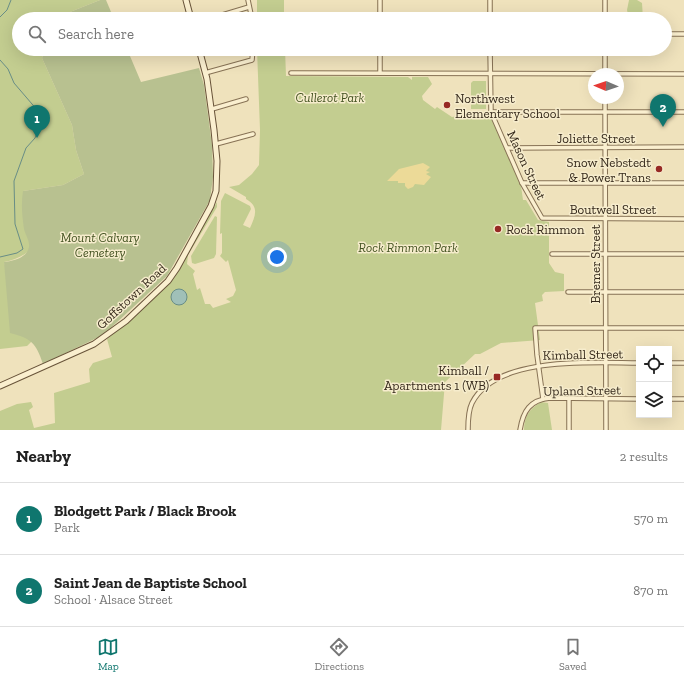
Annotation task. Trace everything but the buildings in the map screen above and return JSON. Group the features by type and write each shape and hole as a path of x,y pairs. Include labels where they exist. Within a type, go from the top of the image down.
{"main road":[{"path":"186,0 189,12"},
{"name":"Goffstown Road","path":"0,386 94,344 126,321 168,281 177,268 213,202 216,185 216,144 212,109 201,56"}],"street":[{"path":"248,0 250,12"},
{"path":"380,0 380,12"},
{"path":"490,0 490,12"},
{"path":"605,0 605,12"},
{"path":"232,12 249,7"},
{"path":"672,34 684,34"},
{"path":"205,73 252,59 252,56"},
{"path":"380,56 380,73"},
{"name":"Mason Street","path":"490,56 491,112 522,183 542,218"},
{"path":"605,56 605,68"},
{"path":"290,73 588,74"},
{"path":"624,74 684,74"},
{"path":"212,109 246,99"},
{"name":"Bremer Street","path":"605,104 606,430"},
{"path":"491,112 684,112"},
{"path":"216,144 253,134"},
{"name":"Joliette Street","path":"507,148 684,147"},
{"path":"522,183 684,183"},
{"name":"Boutwell Street","path":"542,218 684,219"},
{"path":"552,254 684,254"},
{"path":"568,292 684,292"},
{"path":"543,399 535,328 684,328"},
{"name":"Kimball Street","path":"468,430 472,404 483,389 508,375 539,365 636,363"},
{"path":"672,363 684,363"},
{"name":"Upland Street","path":"520,430 523,416 528,406 543,399 636,399"},
{"path":"569,399 569,430"},
{"path":"672,399 684,399"}],"green space":[{"path":"0,0 100,0 70,12 12,12 12,56 43,56 42,58 72,125 76,150 84,174 63,185 23,191 35,246 20,257 4,262 25,336 32,341 27,346 0,349"},
{"path":"100,0 106,0 111,12 70,12"},
{"path":"257,0 284,0 284,12 257,12"},
{"path":"629,0 637,0 642,3 643,12 627,12"},
{"name":"Mount Calvary Cemetery","path":"43,56 130,56 141,82 199,68 204,85 212,145 213,177 210,200 167,276 103,335 43,364 38,351 32,342 28,339 10,333 4,262 15,260 26,254 28,251 29,242 24,229 23,219 23,191 63,185 84,174 76,150 72,125 42,58"},
{"path":"257,56 285,56 286,76 408,77 412,80 412,77 428,77 432,84 422,96 423,100 435,109 437,107 452,117 457,116 459,119 471,114 490,114 521,186 523,200 526,200 538,220 549,222 549,263 555,272 564,274 564,291 545,292 542,295 543,301 535,303 540,340 501,343 480,354 475,354 445,382 441,430 0,430 0,411 17,404 31,402 33,407 29,410 34,428 55,423 54,393 90,382 89,369 93,363 112,357 107,339 175,277 188,251 217,202 217,207 188,255 187,264 195,271 193,274 197,290 200,288 205,304 210,304 213,308 231,302 226,299 233,296 236,290 228,260 226,262 220,256 222,253 222,233 220,234 221,201 225,193 250,206 251,209 243,225 250,228 255,216 255,209 253,205 246,199 246,197 229,187 239,185 252,174 259,165 260,130"},
{"path":"473,81 486,81 486,109 471,109 471,83"},
{"path":"215,216 217,217 216,254 214,258 195,264 192,263 191,256"},
{"path":"541,402 548,403 552,430 524,430 526,417 533,408"}],"sand":[{"path":"423,163 430,167 426,171 430,172 426,174 431,177 424,185 415,184 413,187 408,189 405,186 405,183 398,183 398,181 387,181 399,169"}],"water":[{"path":"176,289 182,289 187,294 185,303 182,305 176,305 171,300 171,294"}],"waterway":[{"path":"0,17 7,10 11,0"},
{"path":"0,60 8,69 14,83 44,118 35,138 26,148 14,181 15,224 23,249 17,253 0,257"}],"place":[{"name":"Northwest Elementary School","path":"447,105"},
{"name":"Saint Jean de Baptiste School","path":"663,127"},
{"name":"Blodgett Park / Black Brook","path":"37,138"},
{"name":"Snow Nebstedt & Power Trans","path":"659,169"},
{"name":"Rock Rimmon","path":"498,229"},
{"name":"Kimball / Apartments 1 (WB)","path":"497,377"}],"park label":[{"name":"Cullerot Park","path":"330,97"},
{"name":"Rock Rimmon Park","path":"408,247"}]}
